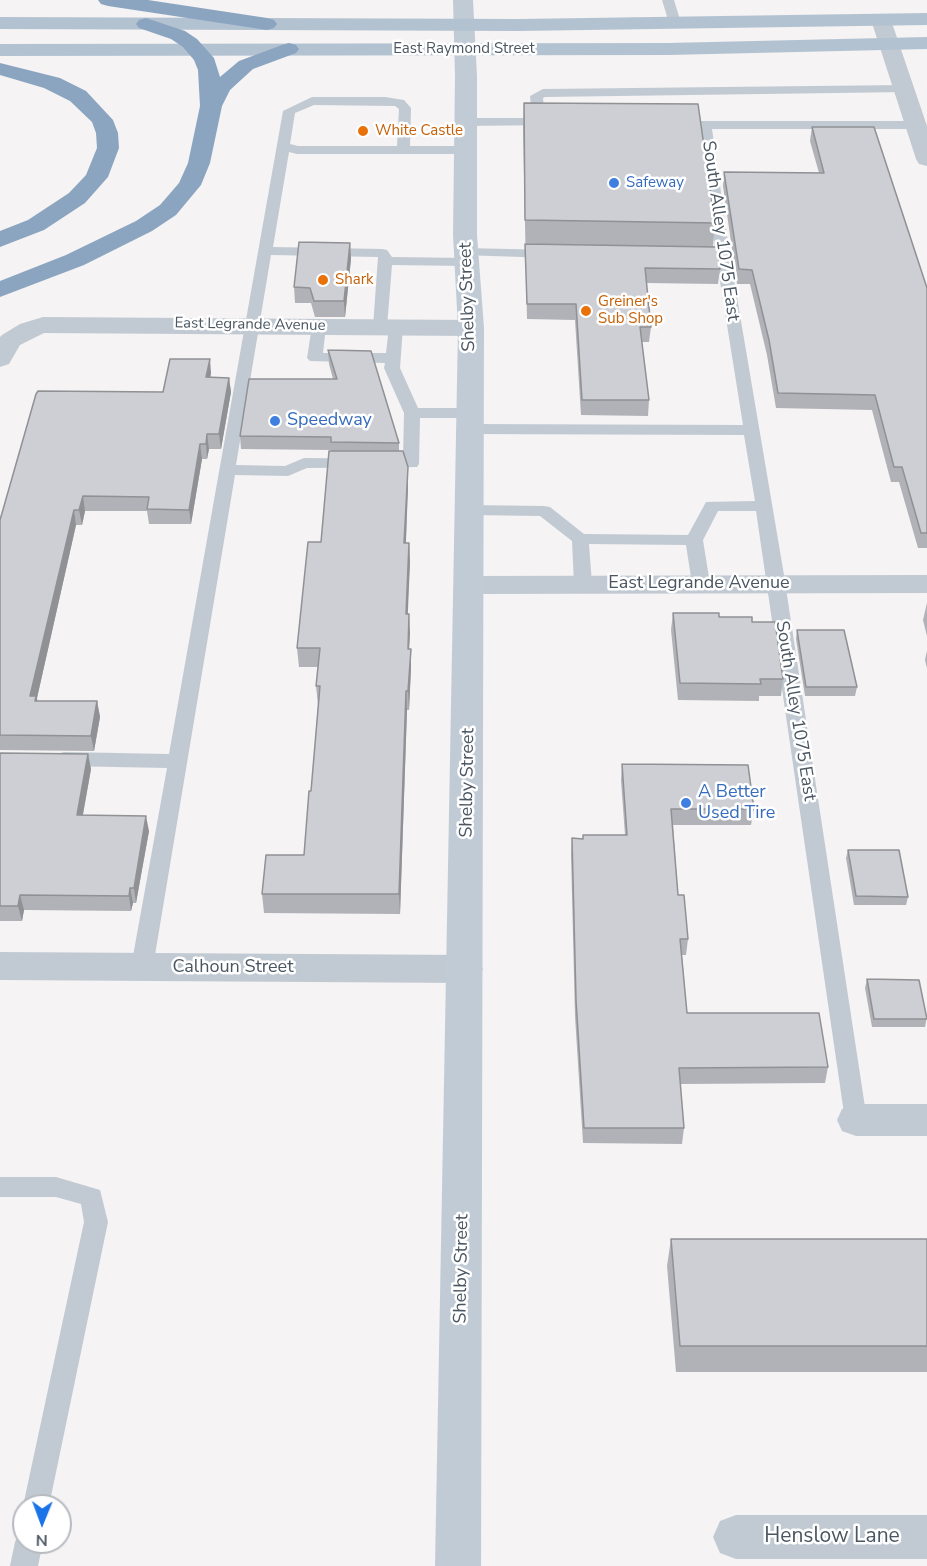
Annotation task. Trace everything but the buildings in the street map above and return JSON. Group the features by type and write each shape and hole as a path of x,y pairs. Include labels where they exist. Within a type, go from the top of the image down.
{"highway":[{"path":"108,0 267,24"},
{"path":"0,290 130,234 168,210 185,193 199,163 211,106 209,70 198,49 178,35 146,24"},
{"path":"211,106 221,87 244,67 289,49"},
{"path":"0,69 52,83 78,96 102,120 107,134 108,148 97,177 77,198 36,225 0,240"}],"main road":[{"name":"Shelby Street","path":"458,1566 471,327 466,257 463,0"},
{"name":"East Raymond Street","path":"0,24 675,23 927,19"},
{"name":"East Raymond Street","path":"0,50 668,49 927,43"}],"street":[{"path":"881,20 927,159"},
{"name":"East Legrande Avenue","path":"0,359 11,340 29,328 43,325 471,327"},
{"name":"East Legrande Avenue","path":"470,585 927,584"},
{"name":"Calhoun Street","path":"0,966 465,969"},
{"path":"856,1120 927,1120"},
{"name":"Henslow Lane","path":"736,1537 927,1537"}],"lane":[{"path":"668,0 675,23"},
{"path":"539,122 536,96 543,93 904,89"},
{"path":"142,967 289,111 298,105 312,102 385,101 399,104 405,108 403,150"},
{"path":"466,122 564,122"},
{"path":"681,124 916,125"},
{"name":"South Alley 1075 East","path":"705,125 717,256 751,430 776,584 856,1120"},
{"path":"283,146 297,150 466,150"},
{"path":"228,470 288,471 304,463 411,464 412,413 392,368 385,256 382,253 265,251"},
{"path":"385,261 571,254"},
{"path":"319,326 315,358 393,358"},
{"path":"412,413 470,421 751,430"},
{"path":"700,584 694,540 712,506 763,506"},
{"path":"470,510 544,510 580,539 694,540"},
{"path":"580,539 583,584"},
{"path":"47,759 178,761"},
{"path":"0,1187 56,1187 92,1197 96,1221 39,1494"}],"place":[{"name":"White Castle","path":"363,131"},
{"name":"Safeway","path":"614,183"},
{"name":"Shark","path":"323,280"},
{"name":"Greiner's Sub Shop","path":"586,311"},
{"name":"Speedway","path":"275,421"},
{"name":"A Better Used Tire","path":"686,803"}]}
